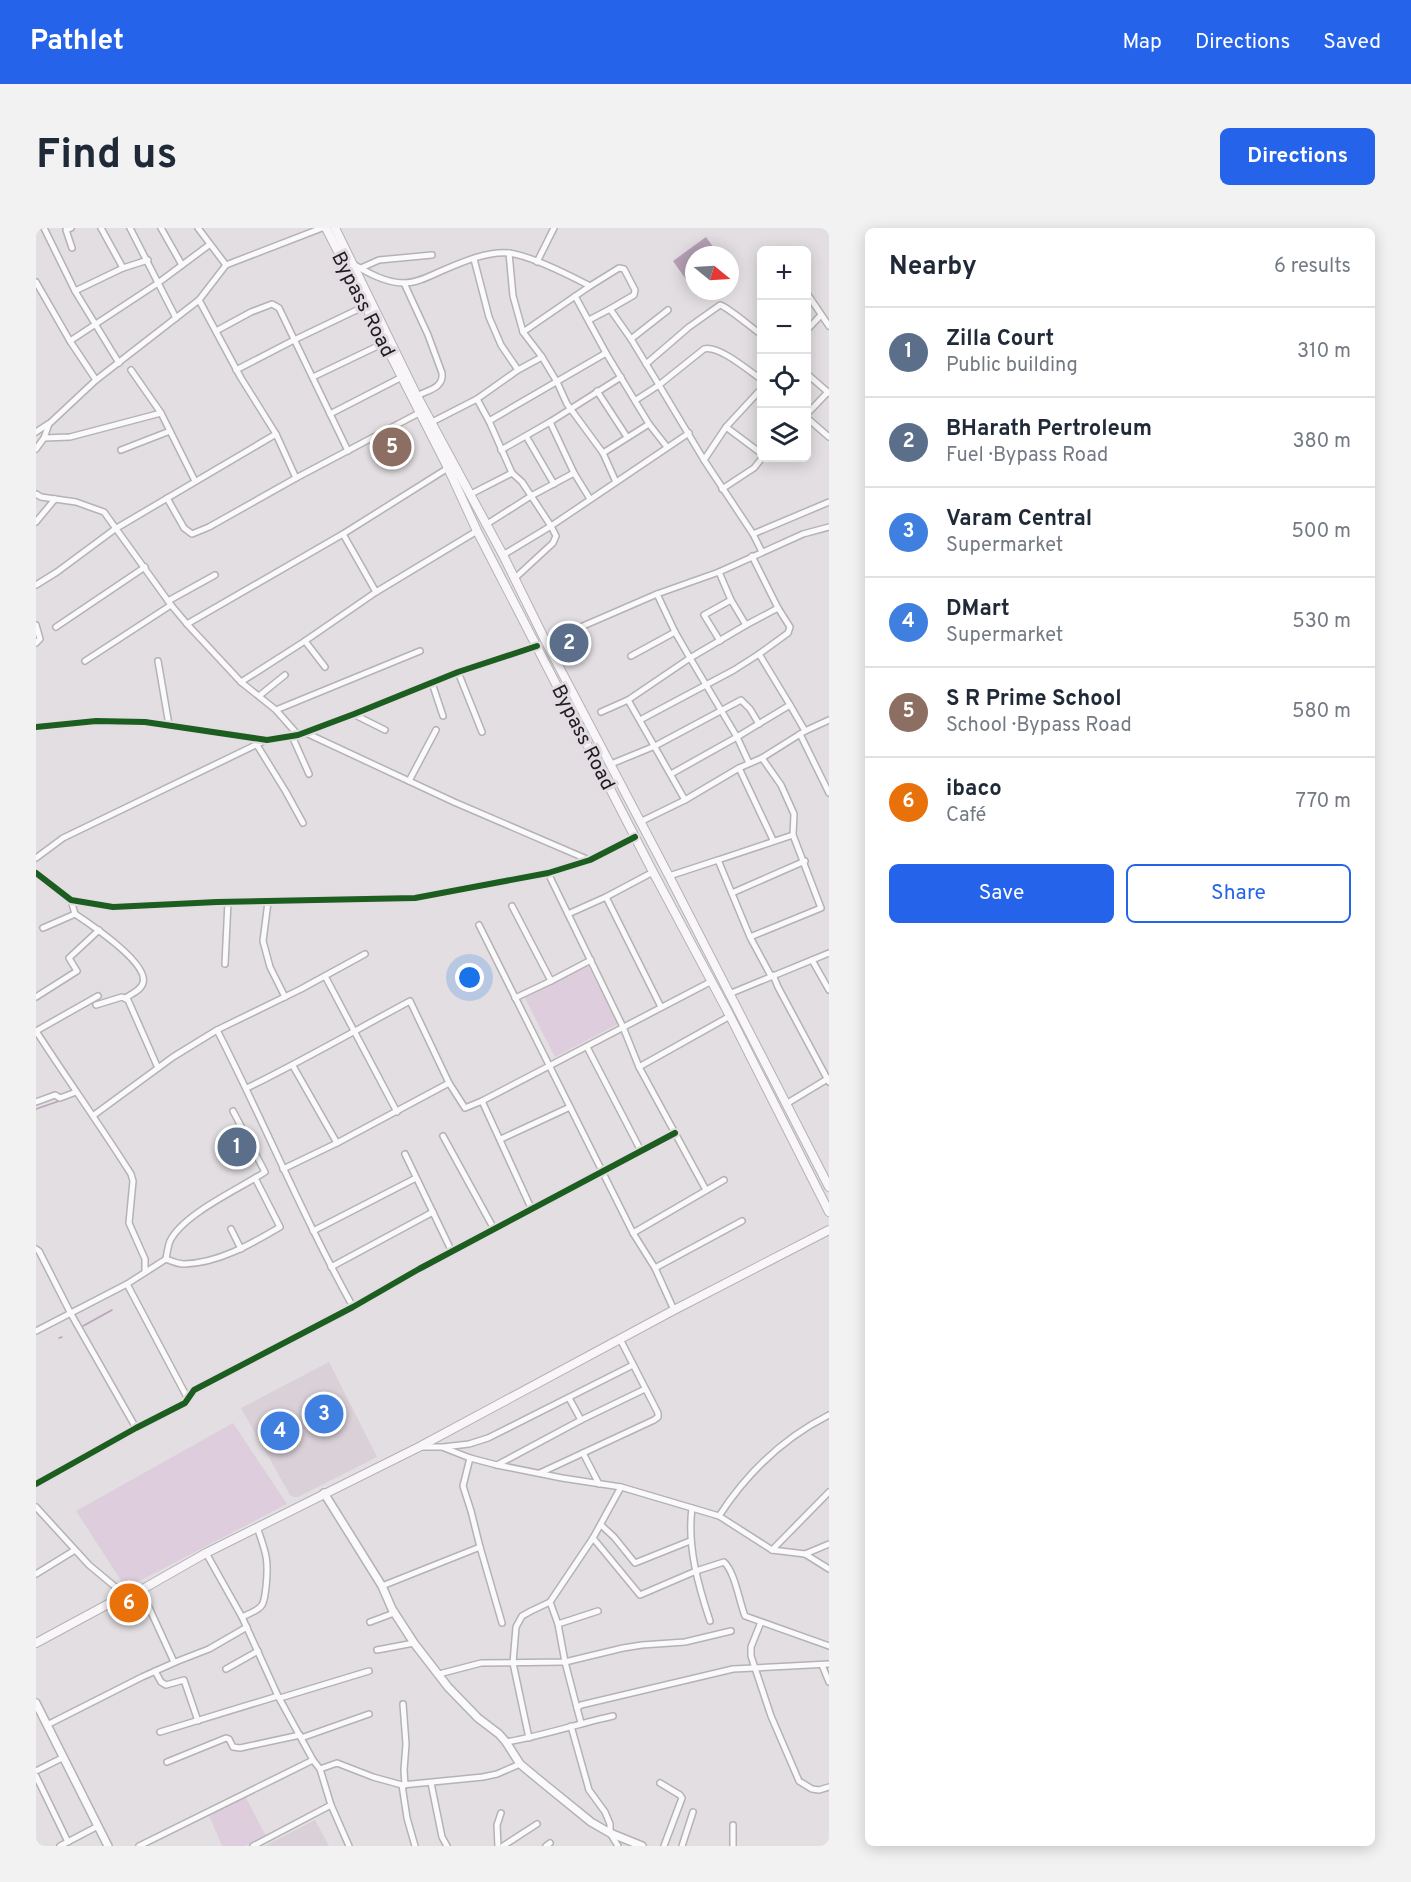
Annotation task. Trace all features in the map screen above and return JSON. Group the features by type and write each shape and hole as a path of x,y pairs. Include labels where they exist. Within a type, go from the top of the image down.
{"main road":[{"name":"Bypass Road","path":"324,228 448,468 477,531 653,872 712,981 829,1212"},
{"name":"Bypass Road","path":"334,228 417,396 487,524 639,822 827,1178 829,1187"},
{"path":"36,1643 124,1595 141,1590 206,1553 419,1447 674,1310 829,1230"}],"street":[{"path":"44,228 75,291 119,363"},
{"path":"71,228 66,230 72,248"},
{"path":"101,228 123,268"},
{"path":"130,228 176,318"},
{"path":"161,228 182,265"},
{"path":"198,228 226,265"},
{"path":"36,432 49,424 96,381 199,300 226,265 324,228"},
{"path":"537,262 554,228"},
{"path":"70,340 158,283 209,245"},
{"path":"350,262 377,277 404,283 423,279 474,259 495,254 509,254 527,257 590,286"},
{"path":"509,254 513,296 523,332 542,357 570,409 603,453 616,482"},
{"path":"361,268 379,260 432,255"},
{"path":"474,259 489,317 501,345 518,370"},
{"path":"75,291 123,268 148,260"},
{"path":"523,332 590,286 619,268 624,269 635,290 634,296 589,320"},
{"path":"36,282 96,381"},
{"path":"404,283 428,335 443,379 439,386 417,396"},
{"path":"575,296 649,424 668,447"},
{"path":"811,299 829,326"},
{"path":"199,300 236,370 276,434 296,478"},
{"path":"216,332 251,312 272,304 279,308 348,451"},
{"path":"646,364 689,327 720,305 726,307 757,331"},
{"path":"236,370 294,339 365,306"},
{"path":"610,309 632,339 704,460 760,547"},
{"path":"632,339 668,310"},
{"path":"811,327 821,315"},
{"path":"313,377 384,343"},
{"path":"636,400 659,386 704,349 709,348 722,353 757,377"},
{"path":"489,421 606,353"},
{"path":"432,422 477,399 518,370 542,357"},
{"path":"131,370 161,413 195,481"},
{"path":"330,414 402,377"},
{"path":"501,450 621,377"},
{"path":"811,377 828,392 811,411"},
{"path":"597,391 627,437"},
{"path":"704,460 726,427 757,393"},
{"path":"477,399 512,473 522,482 551,526 555,536 553,543 514,579"},
{"path":"44,438 70,437 161,413"},
{"path":"167,498 184,528 192,534 209,527 419,413"},
{"path":"811,420 829,436"},
{"path":"550,422 574,473 590,499"},
{"path":"36,449 44,438 49,424"},
{"path":"603,453 649,424"},
{"path":"726,427 757,452"},
{"path":"121,450 170,431"},
{"path":"503,555 551,526 689,433"},
{"path":"36,585 115,529 276,434"},
{"path":"526,436 554,484"},
{"path":"722,489 754,468 758,462"},
{"path":"187,624 343,534 448,468"},
{"path":"471,494 512,473"},
{"path":"487,524 531,496 574,473"},
{"path":"36,494 41,497 76,502 104,512 187,624 241,682 276,710 295,736 309,774"},
{"path":"36,522 56,499"},
{"path":"753,534 829,502"},
{"path":"546,642 657,594 719,572 752,556 760,547 829,527"},
{"path":"241,682 376,592 477,531"},
{"path":"343,534 376,592"},
{"path":"640,720 759,654 788,633 790,627 752,556"},
{"path":"56,627 145,567"},
{"path":"719,572 731,600 746,625"},
{"path":"85,661 214,575"},
{"path":"657,594 675,632 722,710 749,762"},
{"path":"720,641 704,615 731,600"},
{"path":"601,712 628,700 690,658 778,608"},
{"path":"36,625 40,639 36,643"},
{"path":"631,657 675,632"},
{"path":"305,641 325,667"},
{"path":"36,858 74,833 267,740 306,733 458,672 537,646"},
{"path":"276,710 420,651"},
{"path":"759,654 790,705 829,793"},
{"path":"158,662 169,725"},
{"path":"458,672 482,732"},
{"path":"259,696 285,675"},
{"path":"432,683 444,716"},
{"path":"628,700 685,800"},
{"path":"611,764 655,746 741,700 759,724"},
{"path":"671,774 790,705"},
{"path":"354,714 386,730"},
{"path":"639,822 685,800 749,762 762,758 802,733 829,720"},
{"path":"36,727 96,721 145,722 267,740"},
{"path":"409,781 436,730"},
{"path":"306,733 590,860"},
{"path":"256,745 303,823"},
{"path":"762,758 781,785 794,814 793,835 805,861 821,908"},
{"path":"739,768 773,840"},
{"path":"669,876 793,835"},
{"path":"36,873 72,900 113,907 415,898 549,873 590,860 635,837"},
{"path":"718,860 750,938 828,1080 786,1104"},
{"path":"732,893 805,861"},
{"path":"568,914 653,872"},
{"path":"549,873 623,1026 639,1067 706,1190"},
{"path":"606,897 661,1007"},
{"path":"72,900 75,915 99,930 135,963 144,975 143,984 137,991 125,998 96,1005"},
{"path":"225,964 228,902"},
{"path":"268,902 264,941 270,967 285,997"},
{"path":"750,938 829,905"},
{"path":"512,906 551,981"},
{"path":"43,928 75,915"},
{"path":"479,925 633,1233 655,1268 674,1310"},
{"path":"36,997 77,971 69,958 99,930"},
{"path":"729,994 829,953"},
{"path":"94,1115 158,1068 217,1030 365,954"},
{"path":"515,998 591,960"},
{"path":"812,960 829,990"},
{"path":"325,976 397,1112"},
{"path":"247,1089 410,1001 449,1083 465,1108 712,981"},
{"path":"98,996 36,1031 94,1115 131,1174 133,1181 129,1223 145,1259 145,1272"},
{"path":"125,998 128,1000 158,1068"},
{"path":"639,1067 730,1016"},
{"path":"217,1030 331,1267 353,1307"},
{"path":"587,1047 641,1151"},
{"path":"293,1066 337,1143"},
{"path":"283,1169 397,1112 449,1083"},
{"path":"36,1102 55,1095 60,1098 76,1092"},
{"path":"482,1101 532,1210"},
{"path":"501,1139 570,1107"},
{"path":"36,1331 127,1284 166,1259 170,1240 184,1223 264,1172 233,1111"},
{"path":"36,1484 185,1403 194,1390 675,1133"},
{"path":"443,1137 494,1229"},
{"path":"405,1154 452,1252"},
{"path":"166,1259 182,1264 212,1259 241,1249 280,1227 255,1178"},
{"path":"314,1231 416,1178"},
{"path":"633,1233 724,1180"},
{"path":"331,1267 433,1212"},
{"path":"655,1268 742,1221"},
{"path":"231,1229 241,1249"},
{"path":"36,1249 70,1314 136,1428"},
{"path":"127,1284 188,1399"},
{"path":"539,1474 658,1417 620,1339"},
{"path":"419,1447 442,1447 482,1441 633,1365"},
{"path":"497,1465 645,1389"},
{"path":"570,1398 581,1420"},
{"path":"719,1516 736,1490 760,1464 816,1421 829,1415"},
{"path":"442,1447 497,1465 621,1487 719,1516 772,1550 805,1554 829,1569"},
{"path":"583,1452 599,1484"},
{"path":"470,1458 463,1486 502,1623"},
{"path":"529,1738 513,1663 516,1627 522,1616 550,1602 593,1538 621,1487"},
{"path":"772,1550 829,1492"},
{"path":"324,1493 382,1586 394,1613 448,1687 478,1718 506,1742 515,1760 591,1822 610,1833 642,1846"},
{"path":"36,1507 89,1566 124,1595"},
{"path":"692,1508 689,1527 690,1541 710,1621"},
{"path":"601,1525 635,1563 690,1541"},
{"path":"242,1617 260,1608 264,1603 268,1565 257,1527"},
{"path":"593,1538 640,1595 696,1571 721,1563 728,1564 745,1616 829,1646"},
{"path":"805,1554 829,1544"},
{"path":"382,1586 480,1547"},
{"path":"36,1574 75,1550"},
{"path":"206,1553 242,1617 279,1697 313,1760 321,1769 331,1804 349,1846"},
{"path":"141,1590 174,1662"},
{"path":"550,1602 558,1624 581,1723"},
{"path":"558,1624 598,1611"},
{"path":"370,1622 394,1613"},
{"path":"761,1622 750,1651 771,1716 799,1781 812,1789 819,1790 829,1787"},
{"path":"47,1725 174,1662 209,1649 247,1628"},
{"path":"439,1674 481,1663 565,1662 623,1648 686,1642 731,1631"},
{"path":"377,1650 414,1643"},
{"path":"226,1669 258,1651"},
{"path":"577,1708 580,1705 733,1669 829,1664"},
{"path":"822,1665 829,1682"},
{"path":"155,1671 161,1682 166,1685 184,1680 198,1721"},
{"path":"160,1732 369,1671"},
{"path":"36,1703 108,1846"},
{"path":"403,1704 406,1744 404,1785 407,1818 415,1846"},
{"path":"167,1762 226,1738 233,1747 240,1748 301,1737 369,1714"},
{"path":"506,1742 613,1716"},
{"path":"571,1726 585,1780 589,1790 605,1812 610,1824 610,1833 618,1846"},
{"path":"36,1771 64,1757"},
{"path":"140,1846 313,1760"},
{"path":"321,1769 337,1763 373,1777 404,1785 497,1774 520,1764"},
{"path":"36,1776 68,1842"},
{"path":"431,1783 442,1837 447,1846"},
{"path":"660,1783 682,1798 664,1846"},
{"path":"253,1846 331,1804"},
{"path":"682,1846 693,1812"},
{"path":"498,1846 497,1825 501,1813"},
{"path":"503,1846 537,1824"},
{"path":"733,1825 733,1846"},
{"path":"60,1846 98,1826"}],"shaded area":[{"path":"706,237 712,246 694,246"},
{"path":"685,252 685,278 673,261"},
{"path":"588,966 618,1024 555,1057 525,998"},
{"path":"329,1362 377,1457 294,1497 290,1495 241,1408"},
{"path":"233,1423 287,1504 126,1588 76,1511"},
{"path":"245,1796 266,1836 245,1846 222,1846 208,1813"},
{"path":"315,1820 329,1846 265,1846"}],"waterway":[{"path":"36,1109 62,1100"},
{"path":"83,1326 112,1310"}],"cycle path":[{"path":"36,727 96,721 145,722 267,740 298,735 458,672 537,646"},
{"path":"36,873 71,900 113,907 217,902 415,898 548,873 590,860 635,837"},
{"path":"36,1484 185,1403 194,1390 675,1133"}],"place":[{"name":"S R Prime School","path":"392,447"},
{"name":"BHarath Pertroleum","path":"569,643"},
{"name":"Zilla Court","path":"237,1147"},
{"name":"Varam Central","path":"324,1414"},
{"name":"DMart","path":"280,1431"},
{"name":"ibaco","path":"129,1603"}]}
